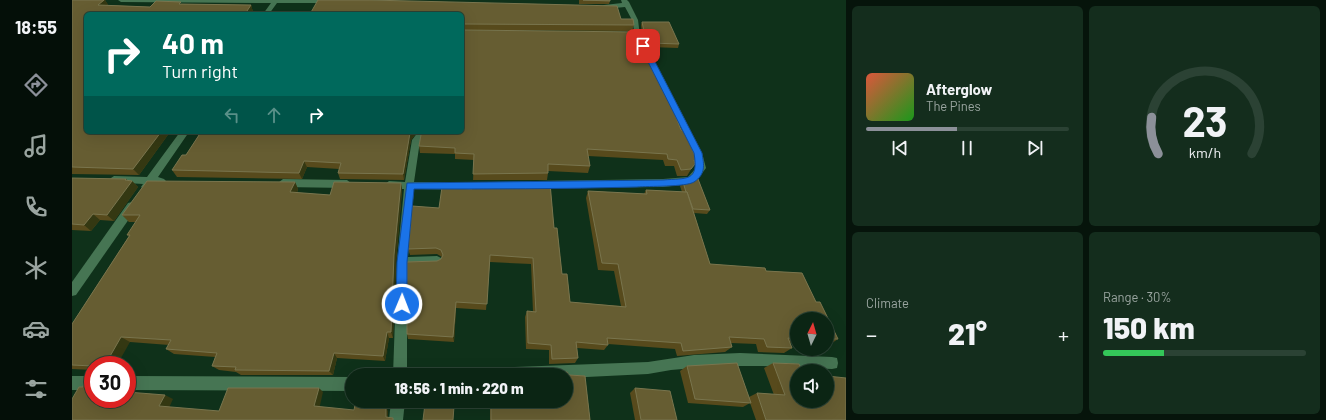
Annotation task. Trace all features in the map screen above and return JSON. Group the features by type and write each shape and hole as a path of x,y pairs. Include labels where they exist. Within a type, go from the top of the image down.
{"street":[{"path":"121,0 274,2 337,1"},
{"path":"594,7 620,6 625,1 635,20 640,39 625,35"},
{"path":"267,12 274,2"},
{"path":"524,186 663,183 690,180 698,174 701,168 698,153 654,67"},
{"path":"72,291 184,134"},
{"path":"400,368 402,262 411,167 416,140 421,134"},
{"path":"103,180 172,181"},
{"path":"272,183 356,184"},
{"path":"380,185 493,186"},
{"path":"402,262 437,261"},
{"path":"573,371 648,368 671,363 713,360 766,359 832,363"},
{"path":"72,383 84,383"},
{"path":"136,383 345,384"},
{"path":"396,420 397,408"}],"building":[{"path":"72,0 104,0 98,5 150,7 156,1 181,2 179,4 251,5 246,12 84,12 84,134 159,134 133,169 72,167"},
{"path":"318,0 617,6 621,19 633,19 634,25 464,24 464,12 311,12"},
{"path":"583,0 610,0 610,1"},
{"path":"642,22 669,22 679,44 650,43 644,31"},
{"path":"464,30 637,32 663,83 681,130 685,130 696,161 694,160 695,164 691,169 681,170 677,160 668,159 667,154 587,149 590,166 548,164 548,173 473,174 474,154 455,153 455,148 419,146 421,135 464,134"},
{"path":"200,134 410,134 403,174 338,173 341,163 304,161 299,173 172,170 182,155 186,155"},
{"path":"72,178 126,179 125,180 132,181 107,215 93,214 84,225 72,224"},
{"path":"698,179 710,210 693,209 686,192 683,182 693,182"},
{"path":"147,181 295,182 290,192 330,195 334,182 401,183 394,255 391,332 387,332 383,356 334,353 329,371 235,370 236,367 212,366 217,353 166,349 171,340 121,337 110,356 84,356 84,366 72,365 72,324 130,235 127,235 140,215 122,215"},
{"path":"473,183 550,183 554,228 557,228 562,274 567,274 570,302 626,307 618,264 602,263 588,191 647,194 646,190 687,192 710,264 765,268 766,271 802,273 816,302 820,302 825,312 790,312 790,338 788,338 790,348 767,347 764,339 729,337 732,347 683,351 681,343 607,338 608,345 576,342 578,358 552,359 551,345 528,343 527,311 536,312 533,258 490,255 487,304 456,302 453,337 407,334 407,262 437,261 441,259 443,255 441,250 436,248 408,249 412,206 439,208 442,187 472,189"},
{"path":"834,331 838,339 834,339"},
{"path":"737,363 751,403 695,399 687,366"},
{"path":"773,363 799,364 790,364 790,408 834,408 834,377 846,378 846,420 766,420 757,393 785,395"},
{"path":"573,375 585,376 590,420 491,420 491,408 573,408"},
{"path":"84,382 84,408 136,408 136,393 165,395 159,406 219,411 228,388 319,388 314,406 354,410 354,408 386,408 386,417 393,418 393,420 72,420 72,399 79,387 83,387"},
{"path":"635,388 670,391 677,420 641,420"},
{"path":"424,408 454,408 453,420 423,420"}],"route":[{"path":"402,304 402,262 410,185 571,185 663,183 690,180 698,174 701,168 698,153 643,46"}]}
